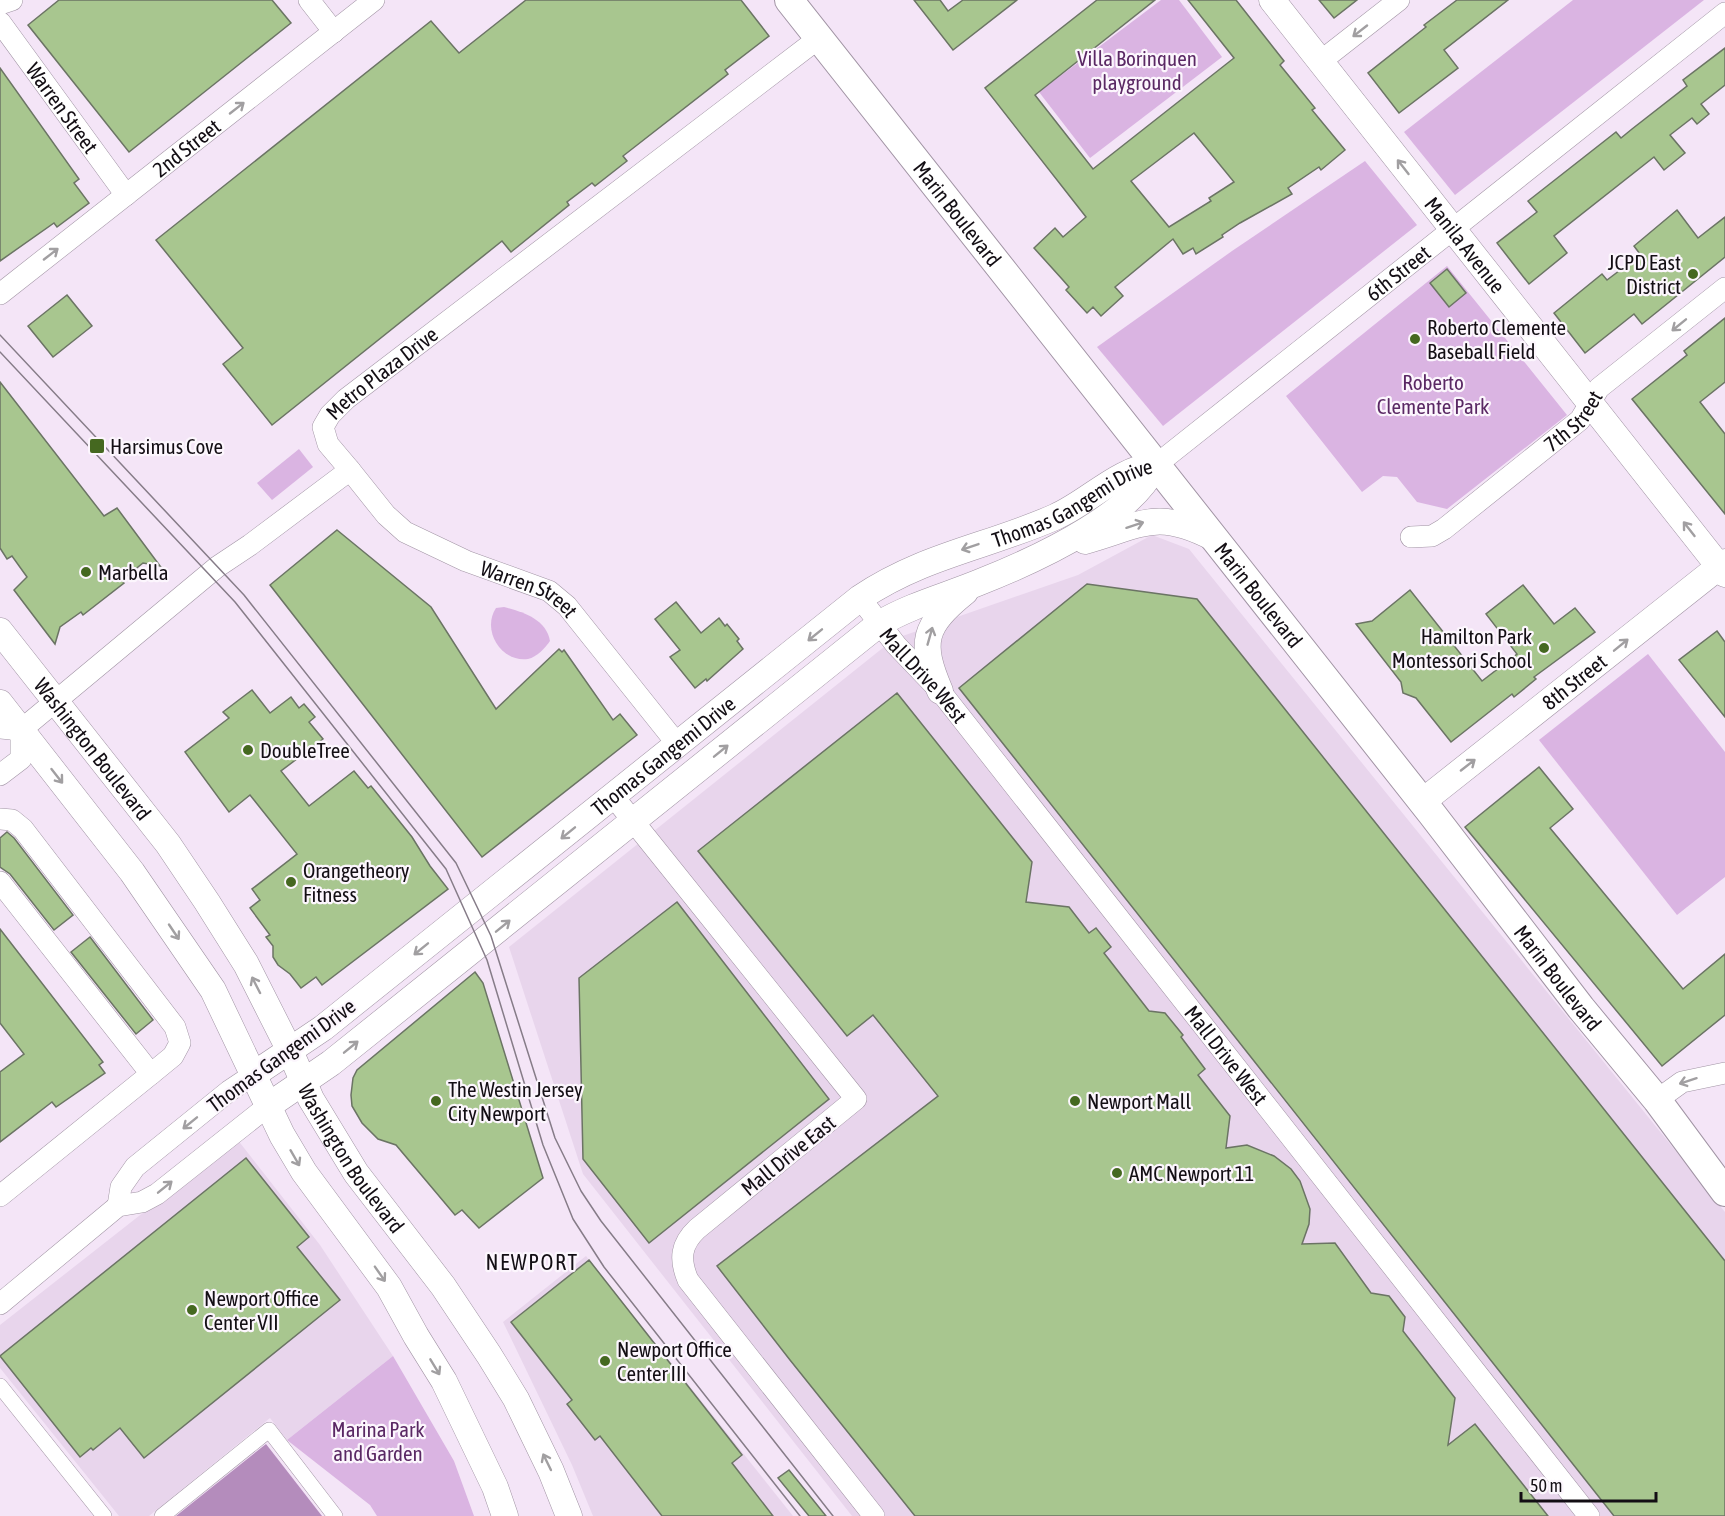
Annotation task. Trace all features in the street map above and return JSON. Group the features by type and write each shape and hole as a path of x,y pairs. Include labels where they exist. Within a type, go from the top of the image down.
{"main road":[{"name":"Marin Boulevard","path":"789,0 1422,802 1581,1008 1657,1100 1725,1192"}],"street":[{"path":"0,4 12,0"},
{"path":"309,0 334,32"},
{"name":"2nd Street","path":"0,294 374,0"},
{"name":"Manila Avenue","path":"1272,0 1590,404 1723,568"},
{"path":"1321,61 1399,0"},
{"name":"6th Street","path":"1156,465 1725,13"},
{"name":"Warren Street","path":"0,22 126,195"},
{"name":"Metro Plaza Drive","path":"350,470 328,444 323,427 330,415 346,399 819,38"},
{"name":"7th Street","path":"1411,537 1426,538 1444,529 1580,420 1599,388 1725,288"},
{"name":"Thomas Gangemi Drive","path":"0,1304 118,1206 142,1202 157,1194 268,1106 339,1056 879,624 924,601 980,582 1059,548 1125,504 1141,489 1156,465"},
{"name":"Thomas Gangemi Drive","path":"118,1206 121,1187 135,1167 229,1091 323,1028 860,598 888,580 917,566 1056,516 1086,501 1130,471 1138,467 1156,465"},
{"path":"0,775 21,759 10,729 56,703 217,567 350,470"},
{"name":"Warren Street","path":"350,470 386,515 405,532 466,561 549,591 567,606 678,744"},
{"path":"1059,548 1141,522 1152,521 1188,526 1214,538"},
{"name":"8th Street","path":"1422,802 1723,568"},
{"path":"939,692 927,655 932,628 942,611 980,582"},
{"name":"Mall Drive West","path":"860,598 879,624 939,692 1589,1516"},
{"name":"Washington Boulevard","path":"0,631 168,844 246,964 290,1051 311,1099 356,1173 425,1261 516,1399 569,1516"},
{"name":"Washington Boulevard","path":"0,703 10,729 132,872 213,990 268,1106 303,1172 389,1287 444,1381 495,1487 505,1516"},
{"path":"654,805 651,795 661,780 682,762 685,755 678,744"},
{"name":"Mall Drive East","path":"614,796 856,1099 697,1228 681,1251 683,1269 688,1280 874,1516"},
{"path":"0,819 12,820 23,829 175,1027 180,1043 173,1056 0,1196"},
{"path":"0,882 151,1074"},
{"path":"1657,1100 1682,1082 1725,1073"},
{"path":"0,1386 104,1516"},
{"path":"162,1516 269,1430 335,1516"}],"shaded area":[{"path":"1152,535 1189,549 1725,1212 1725,1516 852,1516 583,1174 509,947 894,639 1078,575"},
{"name":"Newport Office Center VII","path":"237,1139 320,1245 393,1356 287,1440 270,1418 149,1516 119,1516 0,1368 0,1325"},
{"name":"Newport Office Center III","path":"586,1256 793,1516 593,1516 572,1465 503,1322"},
{"path":"266,1444 322,1516 176,1516"}],"green space":[{"name":"Villa Borinquen playground","path":"1161,0 1179,0 1222,57 1090,158 1039,92"},
{"path":"1573,0 1704,0 1455,195 1404,132"},
{"path":"1365,161 1417,225 1163,426 1097,347 1232,251"},
{"name":"Roberto Clemente Baseball Field","path":"1447,266 1567,415 1447,509 1417,502 1397,477 1383,476 1362,492 1286,396"},
{"path":"299,449 313,467 272,500 257,483"},
{"path":"504,607 533,618 548,633 550,641 535,656 519,659 502,651 497,644 491,626 492,617 496,608"},
{"path":"1648,654 1725,752 1725,877 1677,915 1539,740"},
{"name":"Marina Park and Garden","path":"393,1356 454,1461 474,1516 377,1516 370,1505 287,1440"}],"building":[{"path":"59,0 272,0 291,23 129,152 28,25"},
{"path":"526,0 741,0 769,36 725,70 728,74 623,156 627,161 595,186 592,183 567,202 569,205 511,252 502,241 272,425 223,364 243,348 156,240 431,21 459,53"},
{"path":"914,0 940,0 948,11 963,0 1017,0 953,50"},
{"path":"1097,0 1155,0 1035,95 1093,169 1234,58 1188,0 1236,0 1284,61 1280,65 1315,108 1312,110 1345,150 1321,170 1319,167 1288,188 1292,194 1240,223 1196,254 1193,248 1183,254 1173,239 1115,287 1123,296 1101,316 1093,307 1087,313 1066,290 1069,287 1034,248 1055,228 1063,237 1086,217 985,88","holes":["1194,133 1234,182 1209,198 1211,201 1169,227 1131,181"]},
{"path":"1319,0 1357,0 1334,18"},
{"path":"1457,0 1508,0 1444,50 1458,68 1399,113 1368,73"},
{"path":"1725,48 1725,85 1701,104 1709,114 1697,124 1692,118 1670,135 1685,153 1664,170 1654,157 1554,236 1567,253 1529,284 1497,243 1537,212 1528,201 1616,132 1621,138 1687,86 1683,80"},
{"path":"0,68 79,179 74,183 89,203 57,227 54,223 0,261"},
{"path":"1677,210 1698,238 1725,217 1725,257 1642,324 1634,314 1585,353 1554,313 1602,274 1607,280 1636,258 1640,254 1634,246"},
{"path":"1447,269 1466,293 1449,307 1430,283"},
{"path":"67,295 92,326 53,357 28,326"},
{"path":"1725,318 1725,382 1700,402 1725,434 1725,514 1632,399 1687,355 1684,351"},
{"path":"0,382 104,516 117,508 160,566 143,563 122,580 124,583 83,615 81,612 60,627 55,644 14,590 27,577 12,556 7,559 0,548"},
{"path":"337,530 431,607 496,709 559,649 562,652 564,650 613,720 620,714 637,735 482,857 270,585"},
{"path":"1087,584 1197,599 1725,1261 1725,1516 1614,1516 959,688"},
{"path":"1523,585 1554,624 1575,608 1595,632 1534,677 1536,679 1514,697 1512,694 1451,742 1416,698 1403,693 1401,682 1356,624 1372,621 1410,590 1482,681 1517,654 1486,614"},
{"path":"676,602 701,633 719,618 739,639 737,641 743,649 707,681 706,679 695,688 670,657 680,650 655,619"},
{"path":"1717,631 1725,642 1725,717 1679,660"},
{"path":"252,690 270,713 291,697 299,708 304,704 315,717 309,722 323,739 281,771 309,806 354,771 368,788 371,786 412,837 448,889 322,985 316,977 301,988 290,974 278,965 273,957 273,946 266,937 270,935 250,908 260,900 252,889 297,854 250,795 229,812 185,752 229,718 223,712"},
{"name":"Newport Mall","path":"897,693 1032,862 1026,902 1069,907 1089,933 1096,928 1111,947 1104,953 1149,1011 1165,1013 1183,1035 1181,1037 1205,1069 1198,1075 1230,1116 1226,1148 1247,1145 1274,1156 1291,1169 1300,1181 1310,1209 1309,1224 1302,1244 1335,1243 1371,1293 1389,1296 1405,1317 1403,1331 1455,1398 1448,1445 1475,1424 1548,1516 915,1516 790,1360 717,1266 938,1096 873,1015 847,1036 698,851"},
{"path":"1539,767 1573,809 1550,828 1683,989 1725,954 1725,1015 1662,1066 1465,827"},
{"path":"7,832 73,915 54,930 10,874 0,867 0,838"},
{"path":"677,902 829,1099 649,1243 583,1159 579,978"},
{"path":"0,929 103,1062 99,1065 105,1073 56,1107 52,1102 0,1142 0,1072 24,1054 0,1023"},
{"path":"90,937 153,1020 136,1034 71,952"},
{"name":"The Westin Jersey City Newport","path":"475,972 483,983 543,1178 479,1228 462,1210 455,1215 396,1145 378,1139 362,1123 352,1106 351,1095 353,1078 357,1070"},
{"name":"Newport Office Center VII","path":"246,1158 309,1237 297,1247 340,1300 144,1458 120,1428 93,1450 91,1448 80,1457 0,1356"},
{"name":"Newport Office Center III","path":"589,1260 742,1455 732,1463 773,1516 662,1516 600,1436 595,1440 567,1404 572,1400 511,1322"},
{"path":"789,1470 826,1516 809,1516 778,1478"}],"tram line":[{"path":"0,335 244,595 456,863 491,936 555,1138 581,1191 601,1221 833,1516"},
{"path":"0,352 235,602 446,869 487,960 543,1145 573,1219 604,1267 800,1516"}],"place":[{"name":"JCPD East District","path":"1693,274"},
{"name":"Roberto Clemente Baseball Field","path":"1415,339"},
{"name":"Harsimus Cove","path":"97,446"},
{"name":"Marbella","path":"86,572"},
{"name":"Hamilton Park Montessori School","path":"1544,648"},
{"name":"DoubleTree","path":"248,750"},
{"name":"Orangetheory Fitness","path":"291,882"},
{"name":"The Westin Jersey City Newport","path":"436,1101"},
{"name":"Newport Mall","path":"1075,1101"},
{"name":"AMC Newport 11","path":"1117,1173"},
{"name":"Newport Office Center VII","path":"192,1310"},
{"name":"Newport Office Center III","path":"605,1361"}],"district":[{"name":"NEWPORT","path":"532,1262"}],"park label":[{"name":"Roberto Clemente Park","path":"1433,394"}]}
